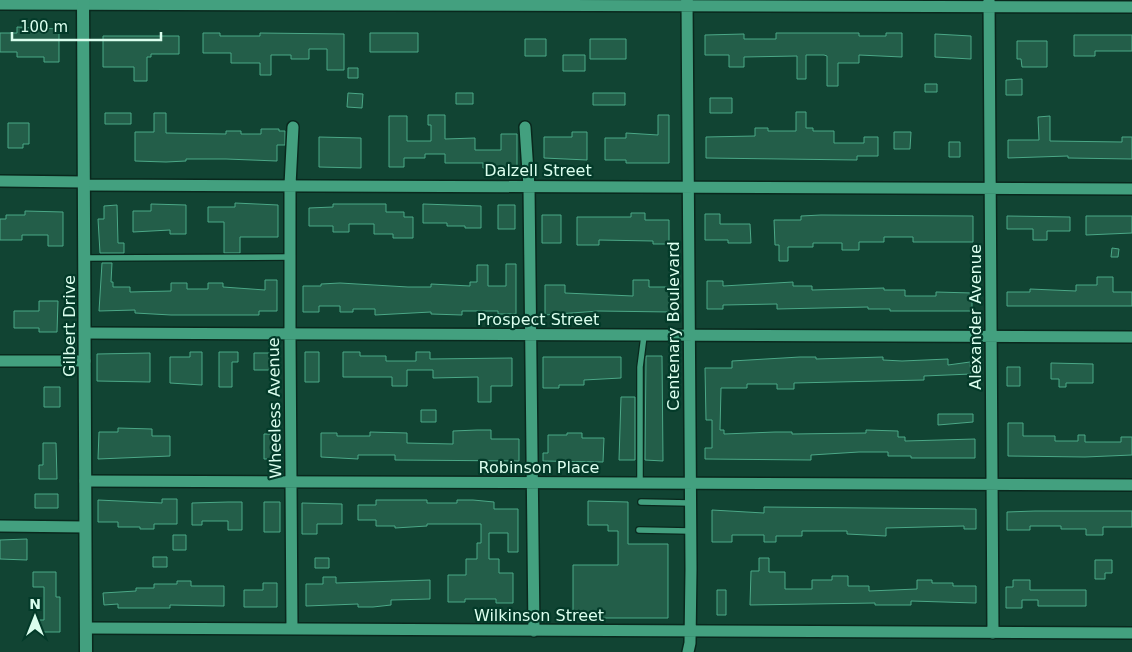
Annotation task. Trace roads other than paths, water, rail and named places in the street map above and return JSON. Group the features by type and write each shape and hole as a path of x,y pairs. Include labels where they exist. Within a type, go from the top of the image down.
{"street":[{"path":"0,4 83,2 989,3 1132,7"},
{"name":"Gilbert Drive","path":"83,2 86,652"},
{"name":"Centenary Boulevard","path":"687,3 690,484 690,632 688,652"},
{"name":"Alexander Avenue","path":"989,3 992,633"},
{"name":"Wheeless Avenue","path":"292,629 290,185 293,127"},
{"path":"525,127 529,187 534,631"},
{"name":"Dalzell Street","path":"0,181 529,187 1132,189"},
{"name":"Prospect Street","path":"85,333 1132,337"},
{"path":"0,361 85,361"},
{"name":"Robinson Place","path":"85,480 1132,486"},
{"path":"0,526 85,527"},
{"name":"Wilkinson Street","path":"86,628 1132,633"}],"lane":[{"path":"84,258 290,257"},
{"path":"640,484 640,367 644,336"},
{"path":"640,502 690,503"},
{"path":"638,530 690,531"}]}
